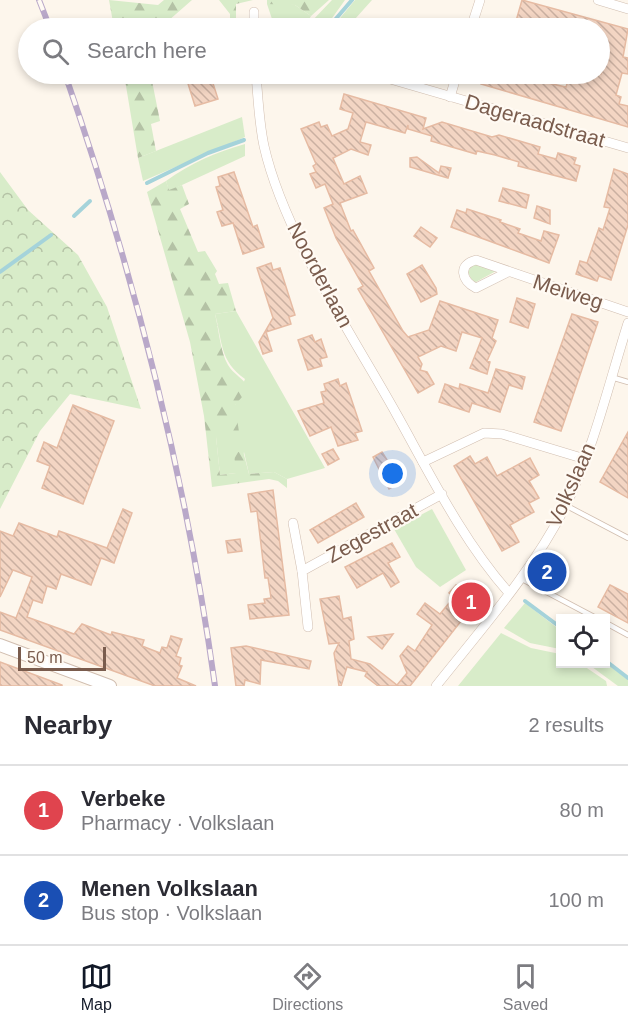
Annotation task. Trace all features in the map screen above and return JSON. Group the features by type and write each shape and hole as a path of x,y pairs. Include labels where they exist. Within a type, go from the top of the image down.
{"street":[{"path":"474,18 480,0"},
{"path":"598,0 628,9"},
{"path":"254,12 254,18"},
{"name":"Noorderlaan","path":"257,84 264,146 283,205 317,273 423,462 485,564 509,593"},
{"name":"Dageraadstraat","path":"406,84 628,148"},
{"path":"450,97 454,84"},
{"name":"Meiweg","path":"508,272 476,288 464,280 463,276 466,265 476,260 628,312"},
{"name":"Volkslaan","path":"436,686 537,556 566,505 585,459 628,323"},
{"path":"423,462 484,433 502,434 585,459"},
{"name":"Zegestraat","path":"302,571 442,494"},
{"name":"Zegestraat","path":"293,523 302,571 308,627"},
{"path":"0,645 110,686"}],"lane":[{"path":"611,377 628,382"},
{"path":"566,505 628,538"},
{"path":"520,578 588,614"},
{"path":"610,625 628,635"}],"green space":[{"path":"109,0 158,5 164,0 192,0 171,18 112,18"},
{"path":"219,0 253,0 236,4 236,18 230,18 230,14"},
{"path":"267,0 329,0 311,16 295,5 267,4"},
{"path":"332,0 345,0 332,18 315,18"},
{"path":"355,0 372,0 356,18 340,18"},
{"path":"267,4 295,5 311,16 310,18 272,18"},
{"path":"126,84 153,84 160,121 151,124 156,151 138,158"},
{"path":"242,117 245,137 143,181 138,158"},
{"path":"245,144 245,156 169,191 166,181 175,175 204,159"},
{"path":"0,172 28,210 78,255 107,307 141,409 70,394 40,431 0,509"},
{"path":"166,181 169,190 182,185 189,204 180,209 198,252 205,251 217,271 215,274 219,284 228,283 236,311 215,314 225,359 249,389 235,405 239,432 216,437 220,475 236,473 234,453 243,451 249,474 274,472 287,479 287,488 278,481 269,479 212,487 204,416 190,342 147,192"},
{"path":"478,264 496,271 476,282 472,281 468,272 472,265"},
{"path":"236,311 325,468 287,479 274,472 249,474 244,452 236,473 220,475 216,437 235,405 245,379 226,358 215,314"},
{"path":"432,509 466,570 440,587 416,567 394,529"},
{"path":"525,603 556,627 556,648 530,643 504,628"},
{"path":"501,633 531,648 556,653 556,668 587,668 606,681 607,686 458,686"},
{"path":"610,666 628,680 628,686 618,686 593,668 610,668"}],"building":[{"path":"522,0 588,18 517,18"},
{"path":"610,24 628,29 623,57 628,58 628,74 622,73 616,95 621,97 619,104 628,106 628,127 481,84 553,84 566,87 567,84 610,84"},
{"path":"188,84 213,84 218,99 195,106"},
{"path":"344,94 426,118 423,129 442,122 492,137 499,135 540,147 538,154 556,159 558,153 576,158 574,164 580,166 576,181 518,166 519,162 495,155 477,151 476,154 431,141 432,136 408,129 408,125 405,133 366,122 360,142 371,145 368,155 351,149 333,158 344,184 360,176 367,193 340,203 351,231 353,230 374,268 369,271 403,331 408,337 429,330 440,301 498,320 492,338 496,341 487,361 490,362 487,374 470,368 482,338 462,332 456,351 441,346 418,357 422,364 420,370 427,372 434,384 418,393 358,289 363,286 336,238 324,208 333,204 325,184 316,188 310,174 316,172 313,166 316,164 301,129 319,122 321,127 327,125 332,136 348,129 353,113 340,109"},
{"path":"417,157 439,173 441,166 451,168 448,178 410,167 410,158"},
{"path":"614,169 628,174 628,225 611,280 599,276 597,281 576,274 580,261 587,263 599,228 603,230 610,208 604,207"},
{"path":"234,172 253,227 257,225 264,247 243,254 233,223 222,226 217,212 223,210 216,187 220,186 218,177"},
{"path":"503,188 529,195 526,208 499,201"},
{"path":"537,206 550,210 550,224 534,218"},
{"path":"467,209 501,220 500,222 520,229 518,233 541,241 544,231 559,235 549,263 451,227 457,210 466,213"},
{"path":"421,227 437,238 430,247 414,236"},
{"path":"271,263 273,270 280,268 295,315 289,317 291,324 266,332 272,351 263,354 259,342 273,318 257,268"},
{"path":"422,265 436,288 437,294 421,302 407,274"},
{"path":"517,298 535,304 528,328 510,322"},
{"path":"572,314 598,322 561,431 534,422"},
{"path":"312,335 315,342 321,339 327,357 320,359 322,366 308,370 298,340"},
{"path":"496,369 525,377 522,389 509,385 500,412 472,403 469,412 439,402 445,384 459,389 460,384 488,393"},
{"path":"338,379 340,386 346,383 362,431 355,433 358,440 338,446 331,427 310,436 298,411 324,403 321,392 326,391 324,384"},
{"path":"73,405 114,421 83,504 42,488 50,466 37,461 44,442 57,448"},
{"path":"628,432 628,498 600,482"},
{"path":"333,449 339,459 328,465 322,454"},
{"path":"382,452 401,482 389,489 373,457"},
{"path":"470,456 475,464 487,457 497,476 530,458 539,475 529,481 539,498 529,503 534,512 510,525 519,542 502,551 454,466"},
{"path":"273,490 289,615 250,619 248,605 265,603 264,599 271,598 268,578 265,578 257,511 251,512 248,494"},
{"path":"356,503 364,517 318,543 310,530"},
{"path":"123,509 132,513 114,563 101,558 91,585 61,574 56,589 47,586 42,603 33,600 27,617 74,634 82,624 111,635 112,632 144,640 142,646 160,653 162,647 167,648 171,636 182,639 176,656 181,658 179,665 182,666 177,678 196,686 155,686 0,630 0,612 16,618 32,577 13,570 0,597 0,531 13,536 19,523 57,537 59,531 107,548"},
{"path":"240,539 242,551 228,553 226,541"},
{"path":"392,543 400,557 388,563 399,582 391,587 383,573 357,588 345,567"},
{"path":"456,585 476,598 476,602 410,686 378,686 365,676 367,672 347,667 341,686 339,686 334,653 339,643 329,644 320,599 339,596 343,619 351,617 354,639 349,641 351,659 370,664 397,685 407,673 400,656 408,646 415,651 432,625 417,614 425,603 440,614 454,597 449,593"},
{"path":"610,585 628,594 628,623 598,607"},
{"path":"393,634 382,649 368,637"},
{"path":"246,646 311,661 309,669 261,660 260,684 245,680 244,686 236,686 231,648"},
{"path":"0,662 62,685 62,686 0,686"}],"waterway":[{"path":"337,18 352,0"},
{"path":"147,183 208,153 244,140"},
{"path":"74,216 90,201"},
{"path":"0,272 51,235"},
{"path":"525,601 556,624"},
{"path":"610,664 628,678"}],"railway":[{"path":"39,0 46,18"},
{"path":"68,84 113,224 155,376 189,530 215,686"}],"place":[{"name":"Menen Volkslaan","path":"547,572"},
{"name":"Verbeke","path":"471,602"}]}
